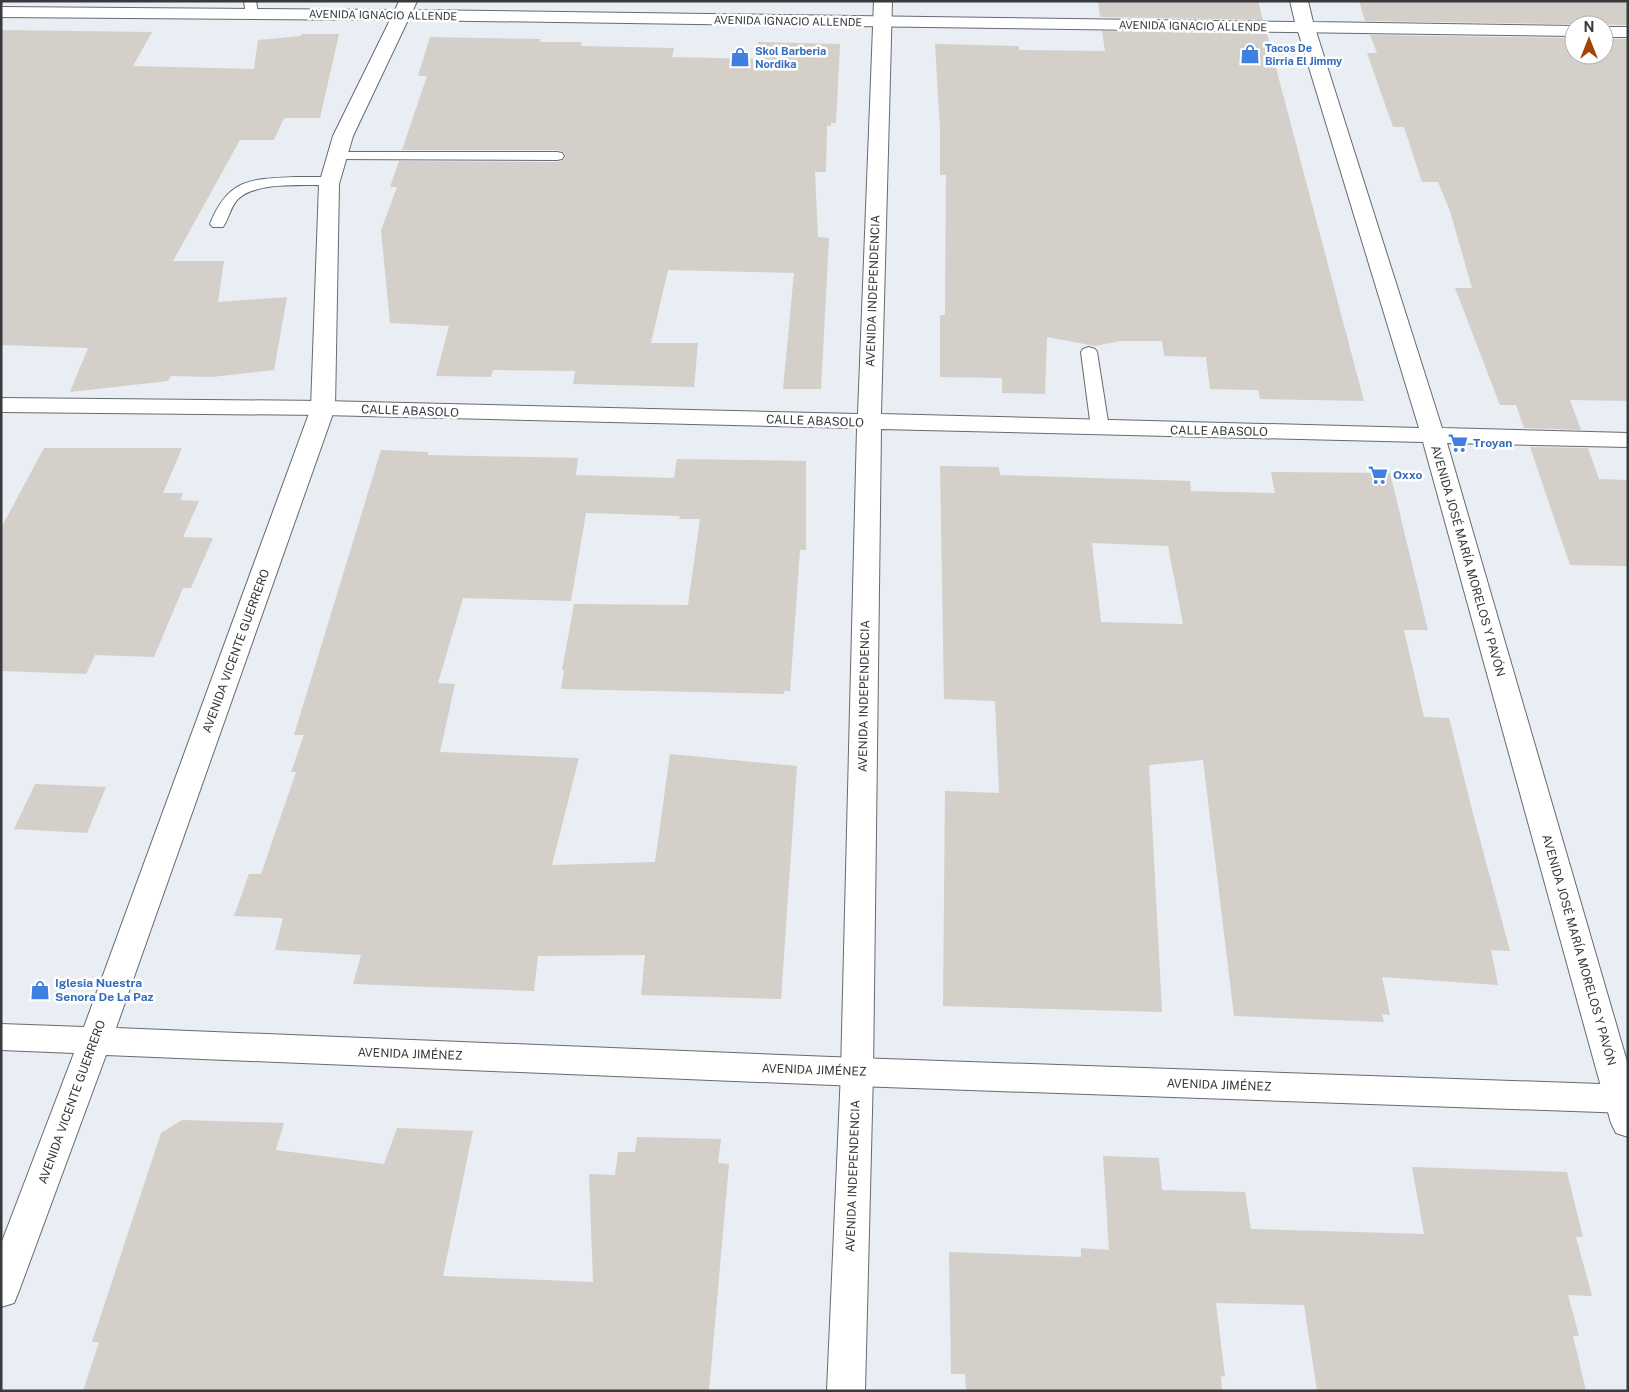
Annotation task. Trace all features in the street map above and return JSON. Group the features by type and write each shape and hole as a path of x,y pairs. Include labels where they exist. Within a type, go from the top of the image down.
{"street":[{"name":"AVENIDA JOSÉ MARÍA MORELOS Y PAVÓN","path":"1299,1 1433,436 1625,1107"},
{"name":"AVENIDA IGNACIO ALLENDE","path":"1,12 250,7 883,12 1306,28 1564,32"},
{"name":"AVENIDA VICENTE GUERRERO","path":"1,1291 95,1041 323,408 330,181 343,136 406,8"},
{"name":"AVENIDA INDEPENDENCIA","path":"846,1391 857,1072 869,423 883,12"},
{"path":"1614,32 1628,32"},
{"name":"CALLE ABASOLO","path":"1,405 323,408 869,423 1628,440"},
{"name":"AVENIDA JIMÉNEZ","path":"1,1037 857,1072 1625,1107"}],"lane":[{"path":"337,156 557,156"},
{"path":"218,224 226,205 235,194 250,187 269,184 330,181"},
{"path":"1089,352 1100,428"}],"building":[{"path":"1098,1 1258,1 1263,20 1100,17"},
{"path":"1359,1 1628,1 1628,25 1614,25 1614,15 1564,15 1564,24 1365,21"},
{"path":"1,30 152,32 133,66 254,69 258,40 301,36 301,34 339,34 320,118 284,118 274,140 240,140 173,261 224,261 218,302 287,297 274,370 212,377 171,376 168,381 70,392 88,348 1,345"},
{"path":"1102,31 1267,34 1364,401 1260,399 1258,390 1210,389 1206,357 1164,356 1162,341 1120,341 1095,346 1047,337 1045,394 1002,393 1002,378 940,377 940,315 945,315 946,175 940,175 940,129 935,44 1019,46 1019,50 1105,51"},
{"path":"1370,35 1564,38 1564,65 1614,65 1614,39 1628,39 1628,401 1570,400 1581,430 1524,428 1516,405 1500,405 1455,288 1472,288 1450,211 1438,182 1422,182 1404,127 1393,127 1367,53 1377,53"},
{"path":"430,37 541,39 540,42 582,42 581,46 674,48 672,57 756,59 758,42 840,44 836,123 831,123 831,126 827,126 826,172 815,172 818,237 829,238 821,389 783,389 794,273 668,270 651,343 698,343 694,387 573,384 575,371 493,370 491,377 436,376 449,326 390,323 381,230 397,187 390,187 399,161 557,162 564,160 566,155 562,151 557,150 402,150 427,76 418,76"},
{"path":"1530,447 1588,448 1599,479 1628,480 1628,566 1570,565"},
{"path":"44,448 182,448 163,493 183,493 180,500 199,501 183,537 213,538 191,588 183,588 154,657 95,655 86,674 1,671 1,528"},
{"path":"381,450 428,452 428,455 578,458 576,475 674,478 677,459 806,461 806,550 800,550 790,691 784,691 784,694 561,689 564,670 562,670 574,604 688,605 700,519 679,519 680,516 586,513 571,601 463,598 438,683 455,684 440,752 579,758 552,865 655,862 670,754 797,766 781,999 641,995 645,955 538,956 534,991 353,984 361,955 275,950 283,918 234,916 249,874 261,874 296,772 291,772 304,735 294,735"},
{"path":"940,466 999,467 1000,475 1190,481 1191,491 1275,493 1271,472 1390,473 1428,630 1404,630 1424,717 1449,718 1510,951 1491,950 1498,985 1382,977 1390,1015 1382,1014 1384,1022 1234,1016 1203,760 1149,765 1162,1012 943,1006 945,791 999,793 995,701 944,699","holes":["1092,543 1168,546 1183,624 1101,622"]},
{"path":"35,784 106,787 87,833 14,829"},
{"path":"182,1120 284,1123 276,1150 384,1164 397,1128 473,1131 443,1276 593,1282 589,1174 615,1175 618,1152 635,1152 637,1137 721,1139 718,1163 729,1164 709,1391 83,1391 99,1342 92,1342 161,1133"},
{"path":"1103,1156 1159,1158 1162,1190 1245,1192 1251,1229 1424,1234 1412,1167 1567,1172 1583,1237 1576,1237 1592,1296 1568,1295 1579,1336 1573,1336 1586,1391 1317,1391 1304,1305 1216,1303 1225,1377 1221,1376 1222,1391 966,1391 965,1374 951,1374 949,1252 1081,1257 1081,1248 1109,1250"}],"place":[{"name":"Tacos De Birria El Jimmy","path":"1250,54"},
{"name":"Skol Barberia Nordika","path":"740,57"},
{"name":"Troyan","path":"1458,443"},
{"name":"Oxxo","path":"1378,475"},
{"name":"Iglesia Nuestra Senora De La Paz","path":"40,990"}]}
